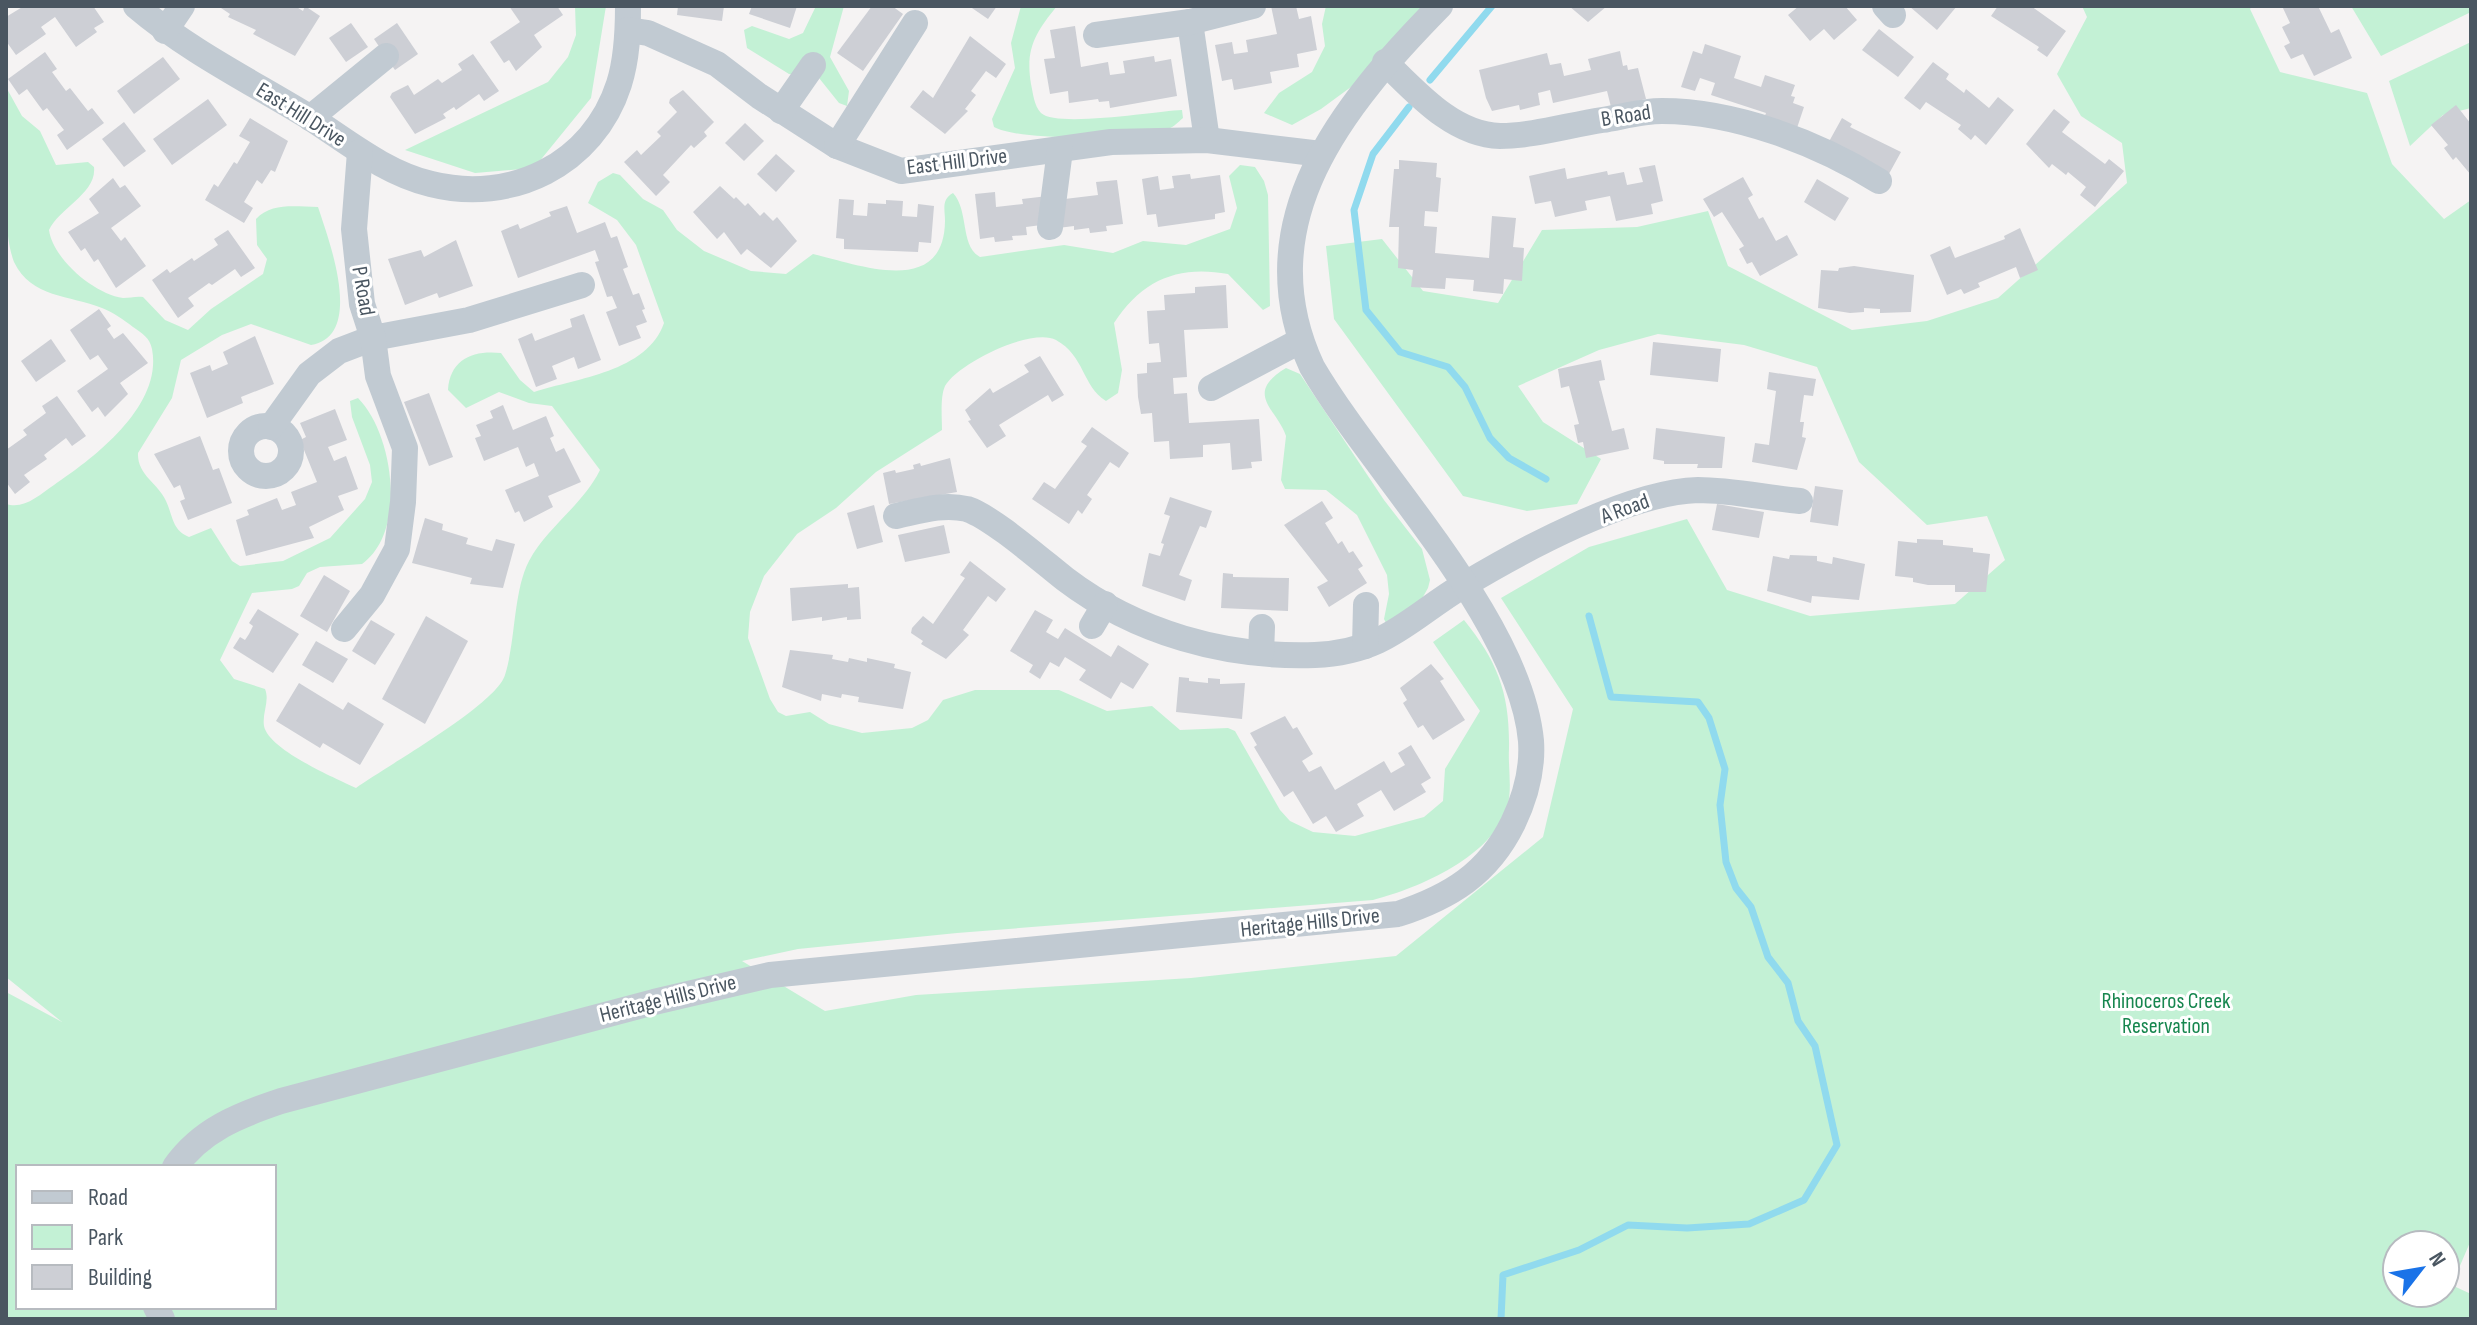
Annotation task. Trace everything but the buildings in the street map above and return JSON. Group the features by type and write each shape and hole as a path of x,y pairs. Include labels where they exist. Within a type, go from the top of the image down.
{"street":[{"name":"East Hill Drive","path":"136,6 165,31 310,118 360,152 430,184 462,190 493,190 523,183 550,171 575,153 610,107 620,82 628,18 648,33 717,64 781,111 837,146 901,171 1111,142 1207,140 1321,154"},
{"path":"165,31 182,6"},
{"path":"1096,35 1190,22 1253,6"},
{"name":"Heritage Hills Drive","path":"176,1165 188,1148 216,1127 281,1101 654,1002 770,975 1365,919 1432,903 1457,890 1483,869 1504,843 1520,809 1529,777 1531,742 1513,672 1464,585 1325,389 1300,341 1293,312 1289,246 1295,214 1321,154 1385,62 1440,6"},
{"path":"1190,22 1207,140"},
{"path":"837,146 915,23"},
{"path":"310,118 386,56"},
{"name":"B Road","path":"1385,62 1436,110 1456,122 1499,136 1661,111 1688,114 1759,128 1854,165 1879,181"},
{"path":"781,111 813,65"},
{"path":"1050,227 1060,150"},
{"name":"P Road","path":"271,427 309,374 339,351 373,338 362,304 354,229 360,152"},
{"path":"344,629 372,595 397,549 403,502 405,448 378,376 373,338 469,320 582,285"},
{"path":"1211,388 1300,341"},
{"name":"A Road","path":"896,516 972,502 1098,615 1184,641 1261,640 1317,655 1378,644 1464,585 1569,529 1655,497 1698,490 1800,501"},
{"path":"1365,646 1366,605"}],"green space":[{"path":"575,6 606,6 591,98 534,168 475,173 405,150 548,82 568,57 576,35"},
{"path":"816,6 844,6 830,57 849,91 847,106 839,103 819,78 789,74 747,48 744,30 752,26 789,39 803,33"},
{"path":"1021,6 1057,6 1043,24 1031,50 1031,84 1035,103 1041,113 1066,119 1086,119 1182,110 1183,118 1168,129 1106,137 1028,135 994,127 992,119 1015,68 1011,43"},
{"path":"1326,6 1428,6 1385,62 1321,109 1292,125 1264,113 1279,93 1312,72 1325,46 1322,24"},
{"name":"Rhinoceros Creek Reservation","path":"2082,6 2252,6 2250,9 2280,72 2367,93 2392,164 2444,219 2471,200 2471,1240 2461,1263 2461,1229 2381,1229 2381,1309 2461,1309 2461,1289 2471,1294 2471,1319 6,1319 6,992 62,1022 6,977 6,504 19,505 31,500 105,445 136,410 153,370 151,345 142,334 106,310 52,294 30,283 14,262 5,202 6,87 22,116 40,131 56,165 88,162 94,167 90,185 49,230 58,252 77,273 100,290 123,298 143,297 165,320 188,330 211,309 263,274 267,259 257,245 256,219 277,208 318,207 339,284 337,324 328,338 311,345 251,324 222,335 181,360 172,398 138,453 144,473 166,501 176,526 183,534 189,537 211,528 232,561 240,566 283,561 330,538 365,499 372,482 370,465 352,417 350,401 358,398 370,414 387,457 390,482 386,529 376,549 362,564 320,567 307,573 299,586 292,589 252,593 220,660 234,679 265,689 264,726 278,744 304,762 356,788 462,718 497,688 509,661 520,587 529,561 545,538 584,495 600,470 552,406 529,403 499,392 466,408 448,390 453,371 472,355 501,353 520,380 534,392 627,363 643,352 664,323 636,245 617,220 588,203 598,182 613,173 620,175 643,199 663,210 677,230 704,251 751,271 786,274 813,254 874,269 914,268 930,260 941,245 945,202 953,193 961,209 970,245 980,257 1064,245 1113,253 1143,241 1186,245 1230,229 1237,208 1229,176 1240,165 1255,167 1268,195 1270,306 1263,310 1228,274 1177,274 1149,286 1114,323 1122,370 1118,393 1106,401 1092,387 1073,354 1056,340 1045,337 1014,343 964,367 943,391 942,430 876,472 836,508 797,534 764,576 750,612 748,638 770,699 778,712 786,716 810,712 829,724 862,733 912,728 928,720 943,700 975,690 1059,690 1107,711 1152,706 1180,730 1228,728 1235,731 1280,810 1290,821 1313,832 1355,836 1424,817 1443,801 1445,769 1480,711 1433,642 1464,620 1486,650 1504,695 1509,729 1510,790 1500,823 1472,854 1453,867 1412,887 1373,900 957,933 798,949 742,961 825,1011 916,995 1191,978 1396,956 1543,837 1573,709 1501,598 1589,547 1687,519 1727,590 1810,616 1955,604 2005,560 1987,516 1927,525 1859,462 1817,367 1744,345 1658,334 1599,350 1518,386 1543,422 1601,459 1577,504 1527,511 1463,496 1334,319 1326,246 1382,239 1423,291 1498,303 1542,230 1637,227 1708,211 1728,266 1852,330 1927,321 1998,298 2127,183 2122,143 2081,116 2057,74 2087,17"},
{"path":"2351,6 2471,6 2471,12 2381,56"},
{"path":"2471,42 2471,108 2443,115 2410,146 2389,81"},
{"path":"1286,368 1300,374 1384,500 1422,549 1430,580 1428,588 1415,611 1388,627 1384,619 1389,594 1387,575 1357,515 1326,490 1285,489 1281,480 1286,436 1266,402 1265,394 1273,377"}],"waterway":[{"path":"1430,80 1492,6"},
{"path":"1409,107 1373,154 1354,210 1366,310 1400,352 1448,367 1465,387 1490,438 1509,458 1546,479"},
{"path":"1501,1319 1503,1275 1579,1250 1628,1225 1687,1228 1749,1224 1804,1200 1837,1145 1815,1046 1798,1021 1788,983 1768,957 1751,907 1736,888 1726,862 1720,805 1725,769 1709,718 1698,702 1611,697 1589,616"}]}
